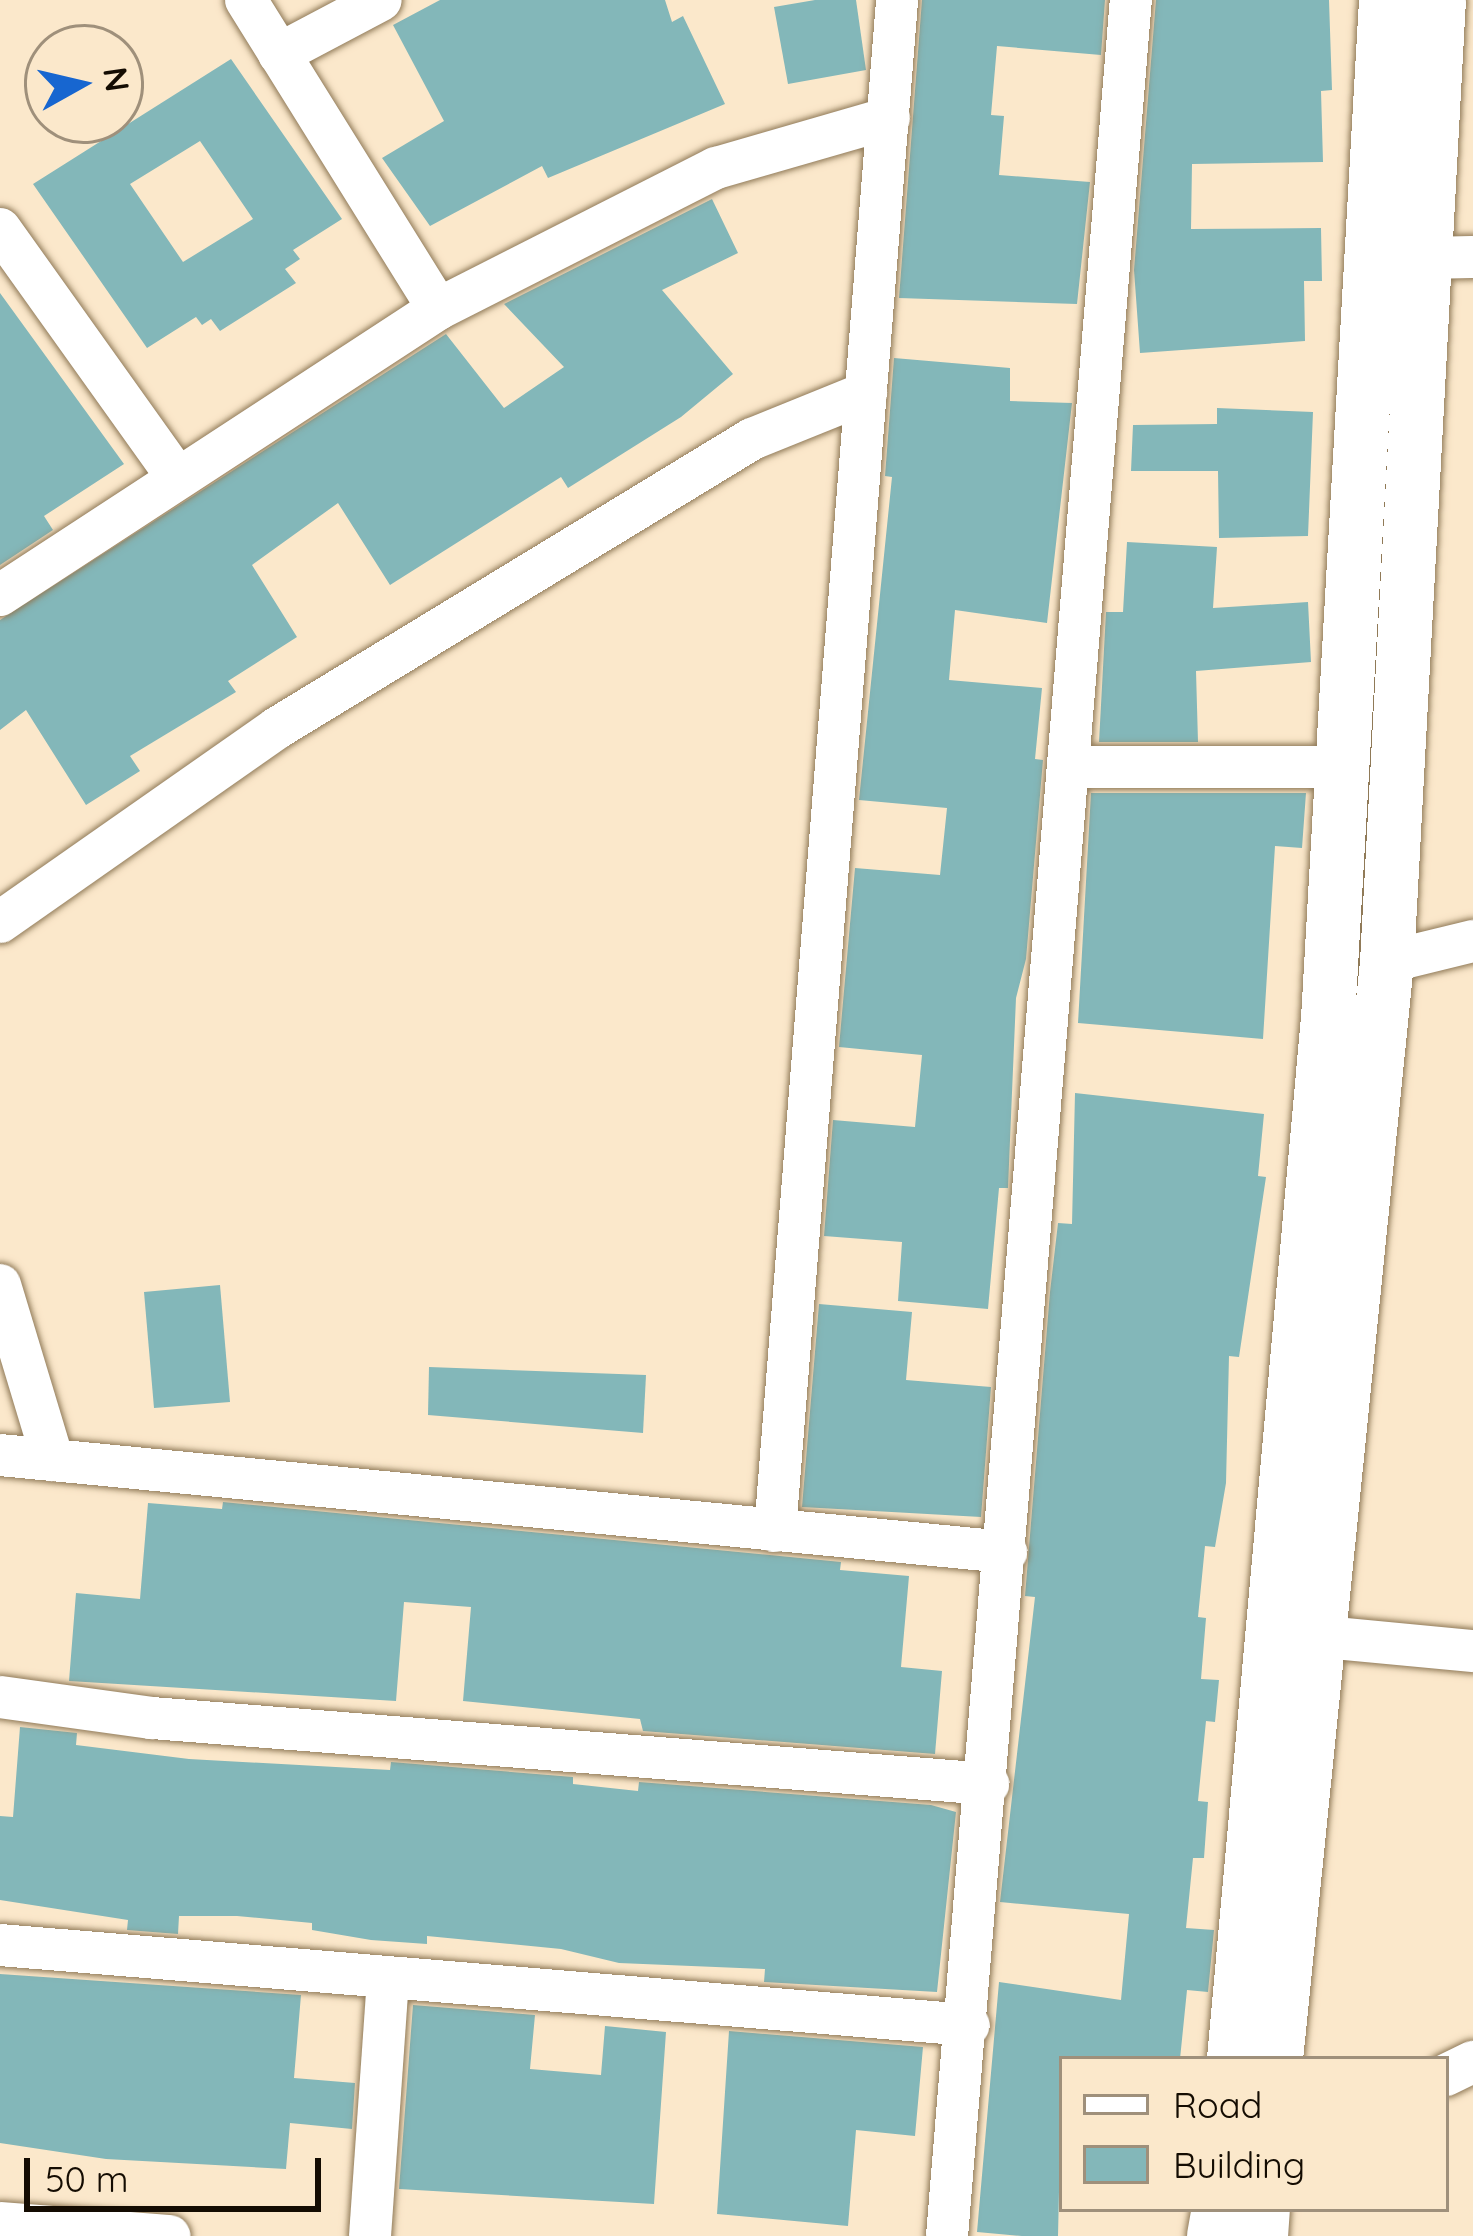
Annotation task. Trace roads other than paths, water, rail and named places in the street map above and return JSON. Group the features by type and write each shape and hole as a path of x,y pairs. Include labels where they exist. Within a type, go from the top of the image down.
{"street":[{"path":"246,0 438,309"},
{"path":"279,54 381,0"},
{"path":"775,1531 897,0"},
{"path":"946,2236 969,2025 1131,0"},
{"path":"1276,2056 1324,1637 1388,962 1394,386 1386,0"},
{"path":"1234,2056 1328,1019 1341,766 1394,386 1449,258 1439,0"},
{"path":"0,595 438,309 716,168 889,118"},
{"path":"0,229 176,476"},
{"path":"0,922 278,728 752,439 866,393"},
{"path":"1069,766 1341,766"},
{"path":"1388,962 1473,940"},
{"path":"0,1285 53,1460"},
{"path":"0,1455 1006,1552"},
{"path":"1324,1637 1473,1651"},
{"path":"0,1697 152,1718 988,1784"},
{"path":"0,1945 969,2025"},
{"path":"370,2236 388,1980"},
{"path":"0,2224 170,2236"}]}
